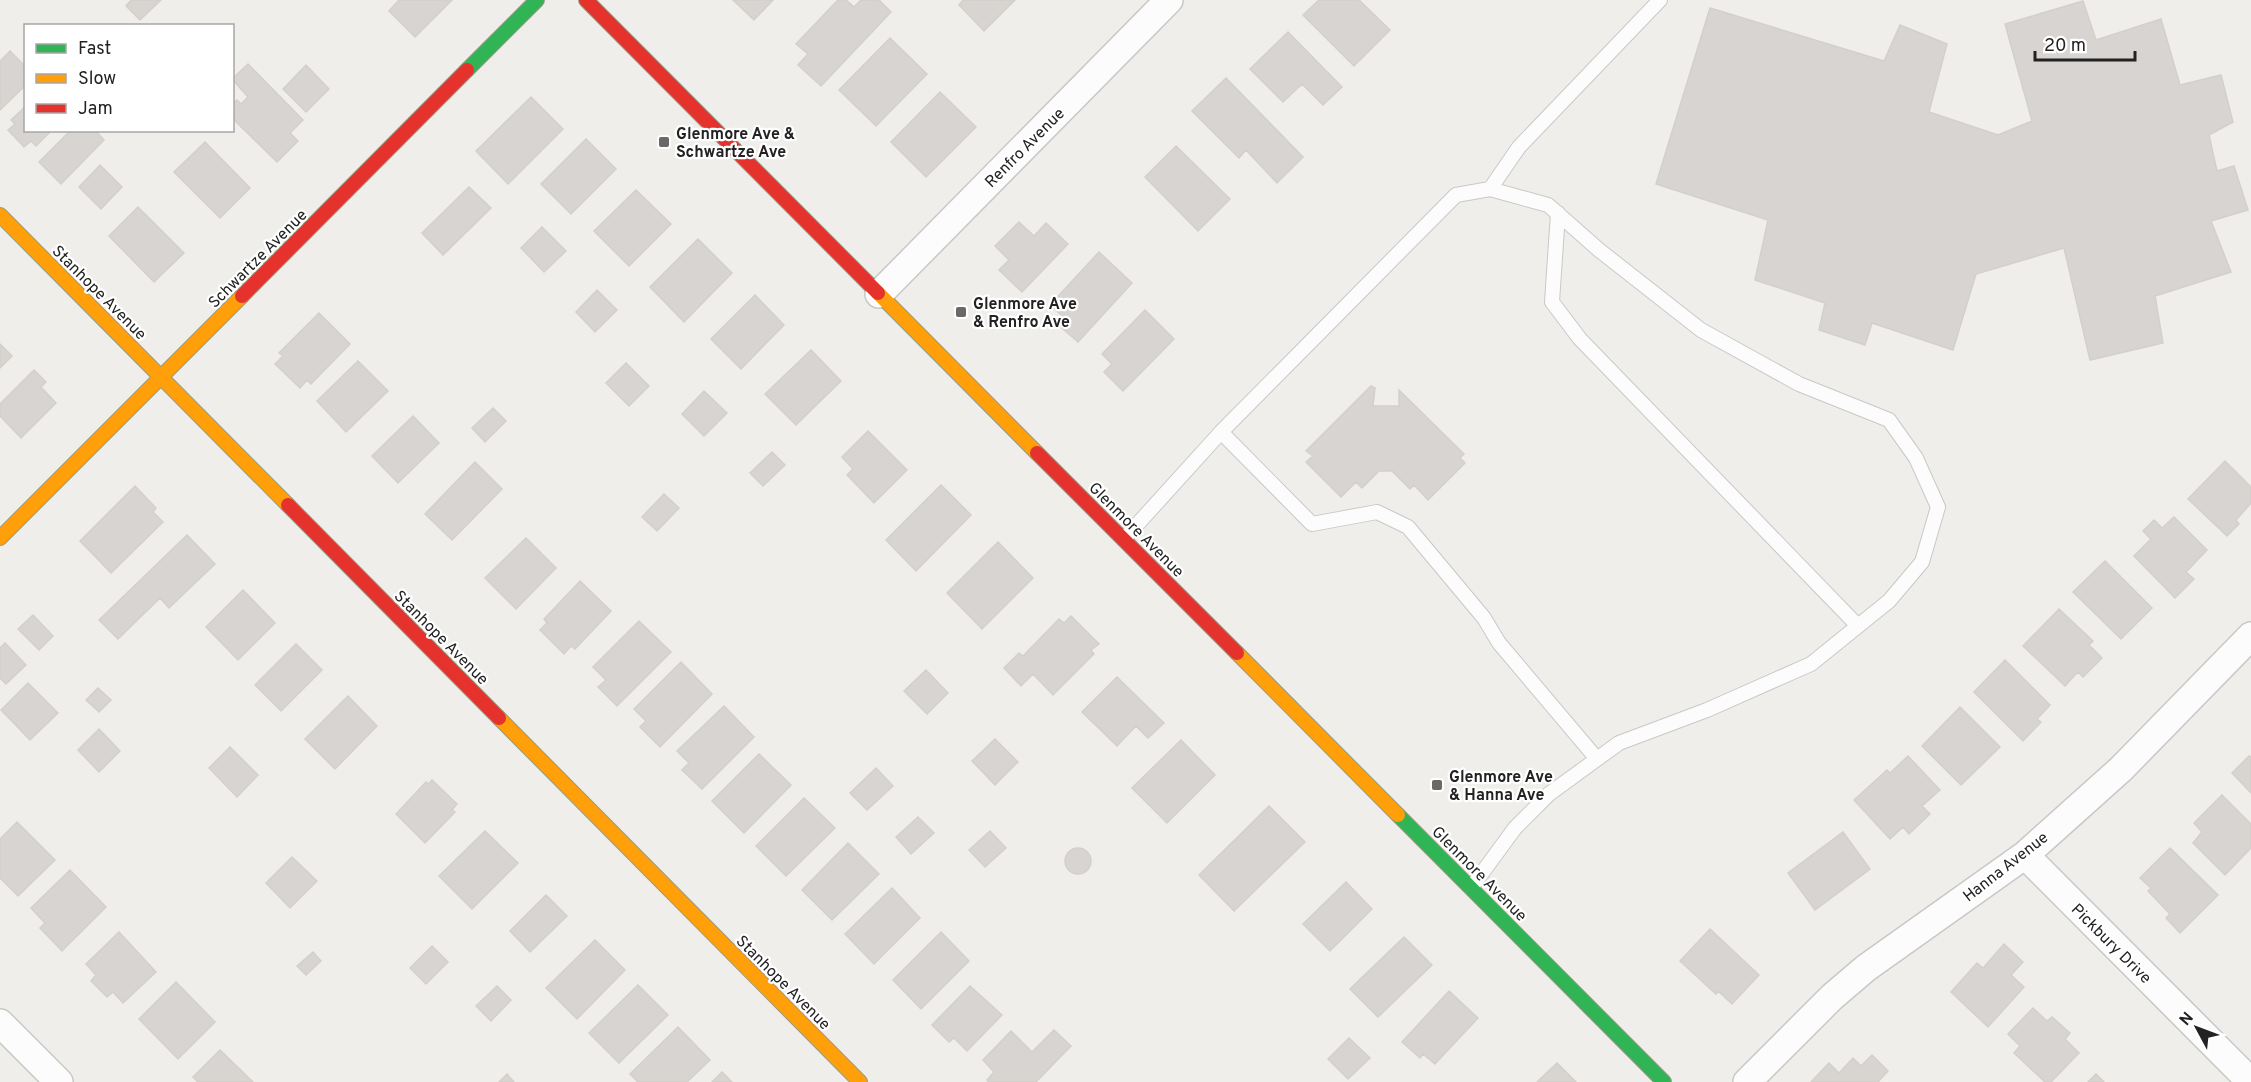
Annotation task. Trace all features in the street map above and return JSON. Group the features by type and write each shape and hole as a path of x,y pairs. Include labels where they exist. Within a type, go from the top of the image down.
{"street":[{"name":"Schwartze Avenue","path":"0,538 537,0"},
{"name":"Glenmore Avenue","path":"586,0 1664,1082"},
{"name":"Renfro Avenue","path":"879,294 1169,0"},
{"name":"Stanhope Avenue","path":"0,215 860,1082"},
{"name":"Hanna Avenue","path":"1747,1082 1832,998 1866,968 2025,855 2121,769 2251,636"},
{"name":"Pickbury Drive","path":"2025,855 2251,1082"},
{"path":"0,1023 59,1082"}],"lane":[{"path":"1490,189 1520,147 1660,0"},
{"path":"1124,539 1221,432 1456,195 1490,189 1548,205 1599,250 1701,330 1799,384 1889,420 1916,458 1938,507 1922,562 1889,601 1811,664 1707,710 1619,743 1549,794 1515,828 1471,888"},
{"path":"1558,213 1551,302 1580,339 1858,626"},
{"path":"1221,432 1312,524 1377,512 1408,527 1484,618 1499,643 1597,759"}],"building":[{"path":"131,0 161,0 140,20 126,6"},
{"path":"399,0 452,0 415,37 389,11"},
{"path":"733,0 773,0 754,20"},
{"path":"838,0 846,0 854,7 861,0 879,0 891,12 821,86 798,65 808,54 796,44"},
{"path":"963,0 1015,0 984,31 959,5"},
{"path":"1319,0 1359,0 1390,30 1354,66 1303,15"},
{"path":"2083,1 2096,40 2161,19 2180,85 2221,75 2233,122 2209,135 2217,171 2234,166 2248,210 2211,221 2231,272 2155,296 2163,343 2090,360 2064,248 1976,274 1953,350 1872,323 1865,345 1819,330 1825,303 1755,280 1768,220 1656,184 1710,8 1884,61 1900,25 1947,44 1929,112 1998,135 2032,121 2005,24"},
{"path":"1288,32 1342,87 1323,105 1302,84 1283,102 1250,69"},
{"path":"890,38 927,74 876,126 839,90"},
{"path":"10,51 24,65 24,87 0,110 0,61"},
{"path":"248,64 303,120 290,133 298,141 277,162 234,120 234,102 237,100 241,104 248,97 234,81 234,77"},
{"path":"306,65 329,89 306,112 283,89"},
{"path":"1226,78 1303,157 1277,183 1246,150 1239,158 1192,111"},
{"path":"940,92 976,127 926,177 891,142"},
{"path":"531,97 563,129 508,184 476,151"},
{"path":"24,108 24,132 50,132 36,146 31,141 24,147 8,130 15,124 11,120"},
{"path":"69,132 97,132 104,140 61,184 39,162"},
{"path":"586,139 616,169 571,214 541,184"},
{"path":"205,142 250,188 220,218 174,172"},
{"path":"1176,146 1230,199 1198,231 1145,177"},
{"path":"100,165 122,187 101,209 79,187"},
{"path":"469,187 491,208 443,255 422,233"},
{"path":"636,190 671,224 629,266 594,231"},
{"path":"138,207 184,253 154,282 109,236"},
{"path":"1019,222 1034,236 1046,223 1068,244 1022,292 999,270 1009,260 995,246"},
{"path":"542,227 566,251 544,272 521,248"},
{"path":"698,239 732,273 684,322 650,287"},
{"path":"1099,252 1132,283 1078,342 1056,323 1062,316 1050,305"},
{"path":"597,290 617,310 595,332 576,312"},
{"path":"755,295 784,325 741,369 711,339"},
{"path":"1145,310 1174,339 1123,391 1104,372 1112,364 1102,354"},
{"path":"319,313 350,344 311,384 307,380 300,388 275,364 283,356 279,353"},
{"path":"0,344 12,356 0,368"},
{"path":"811,350 841,381 796,425 765,394"},
{"path":"358,361 388,391 346,432 317,401"},
{"path":"626,363 649,386 629,406 606,383"},
{"path":"34,370 46,382 41,387 56,403 21,438 0,416 0,404"},
{"path":"1371,386 1375,388 1373,406 1399,406 1399,390 1464,454 1460,458 1465,463 1428,500 1414,485 1410,489 1392,471 1379,471 1362,488 1356,482 1341,497 1306,462 1313,456 1306,451"},
{"path":"704,391 727,413 704,436 682,414"},
{"path":"493,408 506,421 485,442 472,428"},
{"path":"413,416 439,443 398,483 372,456"},
{"path":"868,431 907,470 874,503 847,475 853,469 842,457"},
{"path":"772,452 785,465 763,486 750,473"},
{"path":"2225,461 2251,487 2251,503 2236,520 2239,524 2227,536 2188,499"},
{"path":"475,462 502,489 452,540 425,514"},
{"path":"941,485 971,515 916,571 886,540"},
{"path":"135,486 156,508 153,512 163,522 111,573 80,541"},
{"path":"664,494 679,508 657,531 642,517"},
{"path":"2174,517 2207,550 2186,572 2194,579 2175,598 2134,556 2151,539 2143,531 2154,520 2162,528"},
{"path":"187,535 215,564 169,608 160,598 118,639 99,620"},
{"path":"526,538 556,568 516,609 485,578"},
{"path":"998,542 1033,578 982,629 947,593"},
{"path":"2105,561 2152,608 2121,639 2073,592"},
{"path":"580,581 611,611 575,649 571,646 564,654 540,630 547,623 544,619"},
{"path":"243,590 275,623 238,660 206,627"},
{"path":"2059,609 2093,641 2089,645 2102,658 2083,677 2078,672 2065,686 2023,646"},
{"path":"33,615 53,636 39,650 18,629"},
{"path":"1071,616 1099,644 1091,650 1094,654 1053,695 1033,674 1021,686 1004,668 1019,653 1023,656 1059,619 1064,623"},
{"path":"639,621 671,652 617,706 598,687 606,680 593,667"},
{"path":"5,643 26,665 6,684 0,678 0,648"},
{"path":"296,644 322,670 281,711 255,685"},
{"path":"2005,660 2050,705 2037,719 2041,722 2023,741 1974,692"},
{"path":"681,662 712,694 660,747 640,727 646,721 634,709"},
{"path":"926,670 948,693 927,714 904,691"},
{"path":"1117,677 1164,723 1148,738 1136,726 1117,746 1082,712"},
{"path":"28,683 58,713 30,740 1,710"},
{"path":"98,688 111,700 99,712 86,700"},
{"path":"348,696 377,726 335,769 305,739"},
{"path":"724,706 754,737 702,789 682,770 689,763 677,751"},
{"path":"1960,707 2000,747 1961,785 1922,746"},
{"path":"99,729 120,751 99,772 78,750"},
{"path":"995,739 1018,762 995,785 972,761"},
{"path":"1181,740 1215,775 1167,823 1132,788"},
{"path":"230,747 258,775 237,797 209,768"},
{"path":"759,754 791,785 744,833 712,801"},
{"path":"1908,756 1940,790 1922,806 1930,814 1909,834 1903,827 1890,839 1854,800 1887,770 1890,773"},
{"path":"2249,756 2251,757 2251,793 2232,773"},
{"path":"876,768 893,786 867,810 850,793"},
{"path":"432,780 457,804 452,810 455,812 425,843 396,814 426,782 429,784"},
{"path":"2222,795 2251,824 2251,848 2225,875 2193,843 2202,832 2194,823"},
{"path":"804,798 835,828 786,876 756,846"},
{"path":"1269,806 1305,842 1234,911 1199,875"},
{"path":"918,817 934,833 911,854 896,837"},
{"path":"17,822 55,860 18,896 0,878 0,839"},
{"path":"485,831 518,863 472,909 439,876"},
{"path":"990,831 1006,848 985,867 969,850"},
{"path":"1843,832 1870,869 1815,910 1788,873"},
{"path":"848,843 879,874 832,920 802,890"},
{"path":"1078,848 1087,852 1091,861 1087,870 1078,874 1069,870 1065,861 1069,852"},
{"path":"2170,848 2218,895 2180,933 2166,918 2170,914 2148,891 2151,888 2140,878"},
{"path":"292,857 317,881 290,908 266,883"},
{"path":"70,870 106,907 62,951 40,928 45,923 31,908"},
{"path":"1346,882 1372,909 1330,951 1303,924"},
{"path":"892,888 920,918 874,964 845,934"},
{"path":"546,895 567,916 530,952 510,931"},
{"path":"1710,929 1759,975 1732,1004 1718,991 1716,994 1680,961"},
{"path":"119,932 156,972 123,1003 113,992 107,997 91,981 96,975 86,964"},
{"path":"941,932 969,961 921,1009 893,980"},
{"path":"1404,937 1432,965 1378,1017 1350,989"},
{"path":"595,940 625,970 577,1019 546,988"},
{"path":"2004,944 2023,962 2011,975 2024,987 1988,1027 1951,992 1977,963 1983,968"},
{"path":"432,946 448,962 426,984 410,968"},
{"path":"313,952 321,961 306,975 297,966"},
{"path":"176,982 215,1022 178,1059 139,1019"},
{"path":"638,985 668,1015 619,1063 589,1033"},
{"path":"497,986 511,1000 491,1021 476,1006"},
{"path":"970,986 1002,1015 967,1051 954,1038 949,1042 932,1025"},
{"path":"1449,991 1478,1018 1435,1064 1423,1054 1420,1058 1402,1042"},
{"path":"2033,1008 2047,1021 2052,1017 2070,1033 2065,1039 2079,1053 2051,1082 2045,1082 2014,1053 2020,1046 2008,1034"},
{"path":"678,1027 710,1060 687,1082 638,1082 630,1074"},
{"path":"1054,1030 1071,1046 1036,1082 989,1082 987,1080 994,1072 983,1060 1011,1031 1032,1052"},
{"path":"1349,1038 1370,1058 1348,1079 1328,1059"},
{"path":"220,1050 253,1082 198,1082 193,1077"},
{"path":"1872,1055 1888,1071 1878,1082 1811,1082 1829,1063 1839,1073 1853,1058 1861,1066"},
{"path":"1557,1063 1576,1082 1537,1082"},
{"path":"722,1072 732,1082 712,1082"},
{"path":"507,1074 514,1082 499,1082"},
{"path":"2096,1074 2104,1082 2088,1082"}],"traffic: fast":[{"path":"467,70 537,0"},
{"path":"1398,815 1664,1082"}],"traffic: slow":[{"path":"0,215 288,505"},
{"path":"878,293 1037,453"},
{"path":"0,538 242,296"},
{"path":"1237,653 1398,815"},
{"path":"499,718 860,1082"}],"traffic: jam":[{"path":"586,0 878,293"},
{"path":"242,296 467,70"},
{"path":"1037,453 1237,653"},
{"path":"288,505 499,718"}],"place":[{"name":"Glenmore Ave & Schwartze Ave","path":"664,142"},
{"name":"Glenmore Ave & Renfro Ave","path":"961,312"},
{"name":"Glenmore Ave & Hanna Ave","path":"1437,785"}]}
